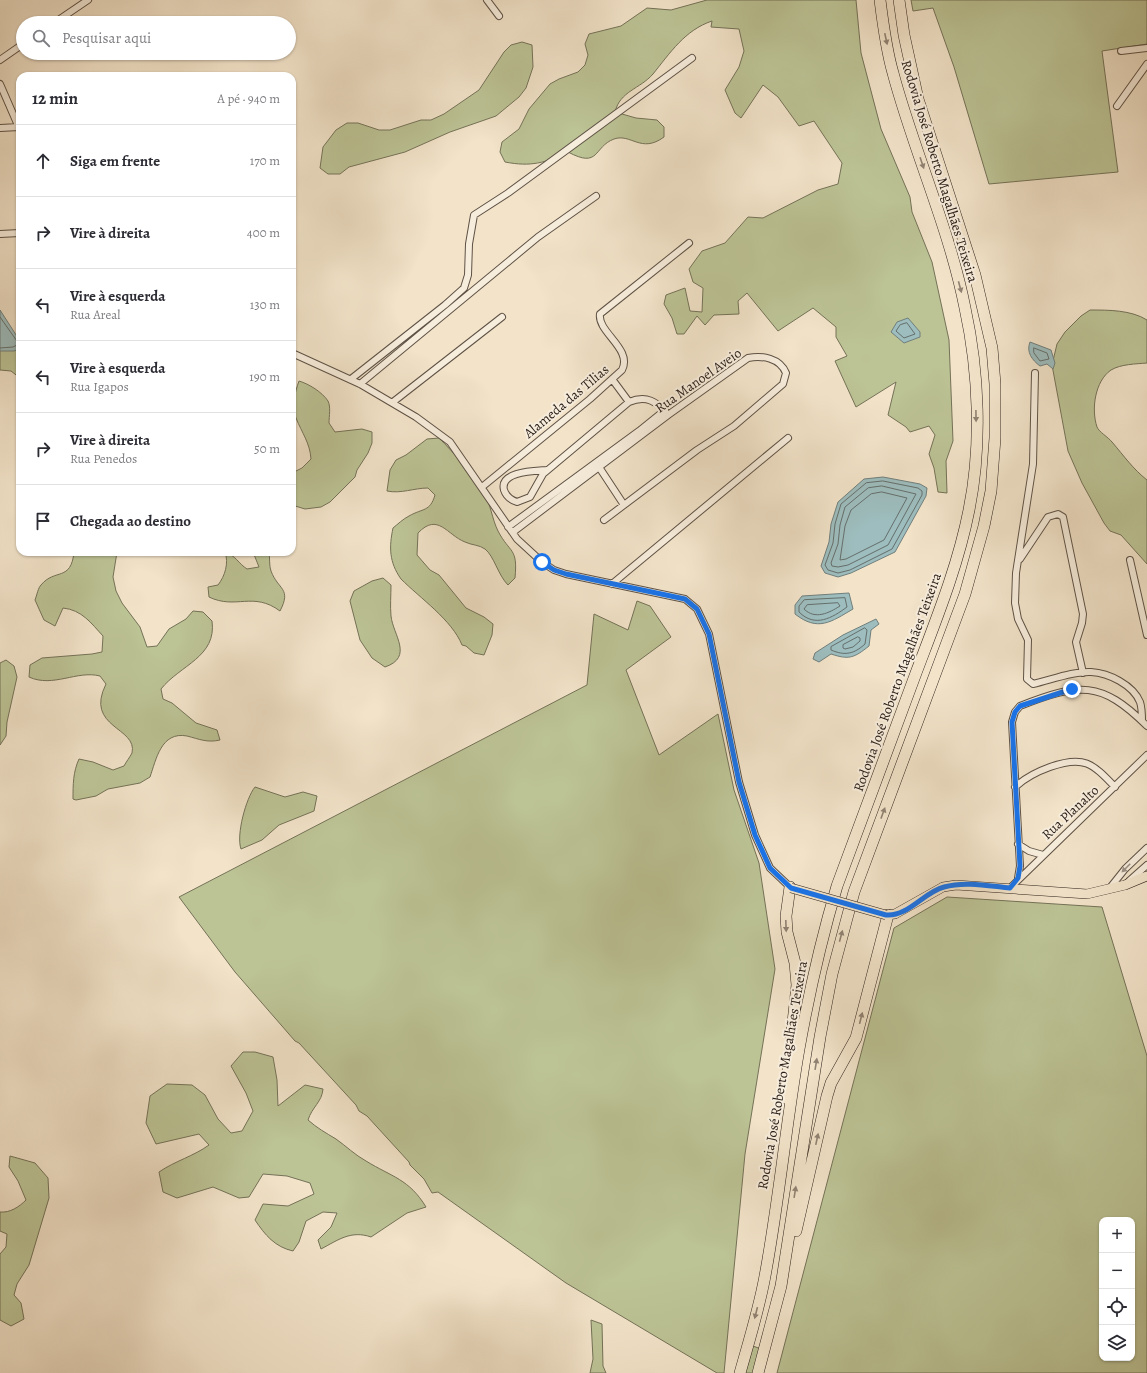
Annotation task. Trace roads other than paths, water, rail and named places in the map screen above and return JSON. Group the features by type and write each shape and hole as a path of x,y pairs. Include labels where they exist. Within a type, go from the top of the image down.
{"highway":[{"name":"Rodovia José Roberto Magalhães Teixeira","path":"740,1373 765,1276 799,1050 824,930 838,886 949,585 969,511 974,481 976,448 975,369 965,307 943,222 901,103 892,70 880,0"},
{"name":"Rodovia José Roberto Magalhães Teixeira","path":"758,1373 764,1355 781,1286 820,1037 832,974 842,934 854,892 965,594 984,526 991,491 995,438 995,384 992,348 975,275 918,99 904,35 899,0"},
{"path":"777,1194 786,1077 797,985 795,963 786,932 786,916 791,887"},
{"path":"781,1286 790,1256 827,1096 831,1083 856,1038 887,915"}],"main road":[{"path":"791,887 887,915 901,912 943,887 956,885 1087,894 1125,885 1147,876"}],"street":[{"path":"64,16 88,0"},
{"path":"487,0 499,16"},
{"path":"1121,51 1147,48"},
{"path":"0,60 16,49"},
{"path":"351,379 445,306 464,288 468,275 469,244 474,215 508,192 692,58"},
{"path":"1117,106 1147,64"},
{"path":"0,84 16,121"},
{"path":"0,128 16,128"},
{"path":"360,384 538,238 596,196"},
{"path":"0,234 16,233"},
{"name":"Alameda das Tilias","path":"482,487 622,370 624,361 618,346 601,322 600,314 688,243"},
{"path":"393,402 502,317"},
{"path":"296,355 351,379 393,402 428,425 450,442 508,527 526,549 554,570 685,599 697,609 709,634 733,753 746,808 764,858 770,868 791,887"},
{"name":"Rua Manoel Aveio","path":"513,532 599,467 666,412 748,358 757,356 774,360 784,366 786,373 783,384 734,426 697,450 604,520"},
{"path":"1035,373 1033,464 1019,561 1015,603 1018,619 1028,640 1027,679 1033,684 1092,672 1122,682 1133,692 1140,703 1146,724"},
{"path":"612,379 628,402"},
{"path":"508,527 666,412 653,400 644,398 628,402 547,470 538,480 530,497 526,500 517,502 512,501 507,495 504,487 506,480 509,477 524,473 547,470"},
{"path":"612,584 788,438"},
{"path":"599,467 624,505"},
{"path":"1019,561 1048,518 1058,514 1064,518 1083,614 1082,623 1076,642 1083,673"},
{"path":"1130,560 1147,635"},
{"path":"1018,878 1020,866 1012,722 1015,712 1020,706 1072,689 1100,692 1116,699 1146,724"},
{"name":"Rua Planalto","path":"1010,888 1018,878 1147,755"},
{"path":"1015,787 1032,774 1066,762 1075,761 1086,763 1099,770 1115,787"},
{"path":"1018,844 1029,851 1043,855"},
{"path":"1108,890 1125,869 1147,848"},
{"path":"1125,885 1147,865"}],"water":[{"path":"0,310 16,335 16,350 0,351"},
{"path":"908,318 920,332 920,337 904,343 891,332 897,322"},
{"path":"1030,342 1051,350 1055,363 1053,369 1047,364 1040,366 1034,361 1029,352"},
{"path":"883,477 920,484 927,488 926,496 895,552 851,573 838,577 825,573 821,566 829,542 831,524 838,502 864,479"},
{"path":"849,593 853,609 831,621 818,624 811,623 795,614 795,605 802,596"},
{"path":"876,619 879,624 871,630 869,646 859,653 851,657 842,657 831,654 819,662 813,659 815,653 843,635"}]}
